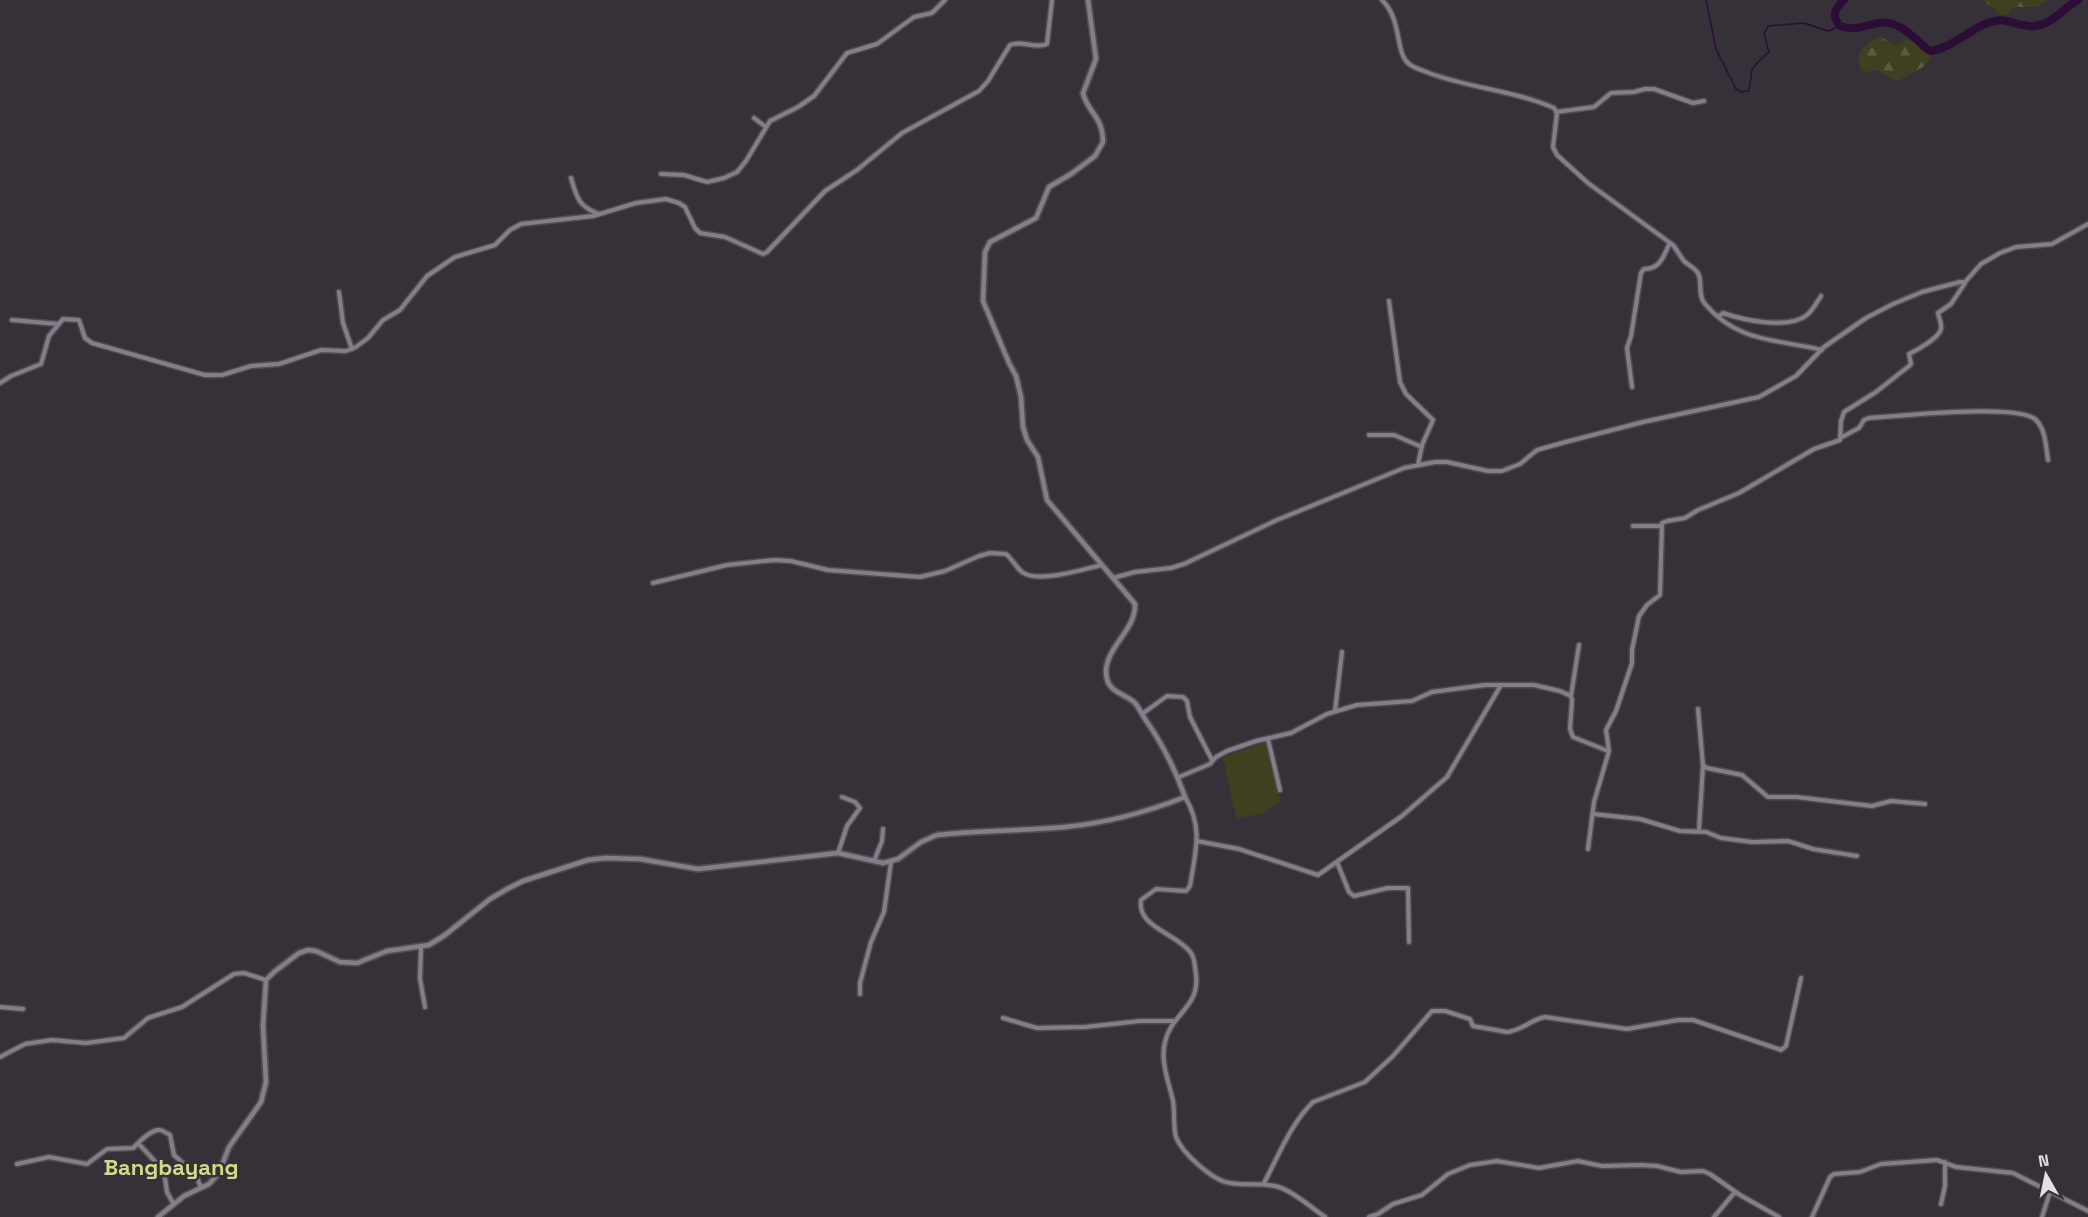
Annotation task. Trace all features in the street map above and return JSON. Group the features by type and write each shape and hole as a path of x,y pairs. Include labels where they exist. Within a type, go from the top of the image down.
{"street":[{"path":"661,174 684,175 707,182 731,175 741,168 772,119 798,107 814,96 847,53 877,44 914,17 932,13 945,0"},
{"path":"0,383 40,364 49,336 63,319 76,318 80,322 85,338 92,343 189,371 212,375 228,374 251,366 279,364 316,351 352,350 368,338 383,320 400,310 427,276 455,257 495,245 510,230 521,224 600,215 646,201 666,199 673,201 688,212 695,228 700,233 725,237 758,253 765,253 825,191 857,170 902,133 979,91 988,81 1010,45 1019,43 1040,46 1047,44 1052,0"},
{"path":"1088,0 1096,54 1094,67 1083,93 1099,120 1103,142 1095,156 1049,187 1036,218 990,242 985,252 983,301 1016,376 1021,397 1023,427 1027,440 1038,457 1047,500 1062,521 1134,601 1136,608 1133,617 1109,659 1106,676 1113,690 1135,704 1160,740 1193,809 1197,841 1188,889 1186,891 1156,889 1141,900 1140,908 1146,920 1178,940 1192,954 1197,982 1192,1002 1174,1021 1165,1042 1164,1056 1174,1105 1175,1134 1181,1146 1220,1181 1232,1184 1263,1183 1292,1193 1325,1217"},
{"path":"1382,0 1395,20 1404,58 1410,65 1450,81 1551,106 1556,112 1553,142 1557,155 1588,183 1670,243 1697,272 1702,299 1732,328 1754,338 1822,350"},
{"path":"1556,112 1594,107 1612,92 1634,92 1648,88 1654,88 1693,103 1704,101"},
{"path":"754,118 766,127"},
{"path":"571,178 579,203 600,215"},
{"path":"1842,438 1841,421 1844,412 1910,365 1909,354 1925,347 1937,335 1941,328 1938,313 1951,304 1965,282 1981,264 2005,250 2052,244 2088,224"},
{"path":"1632,387 1627,348 1641,273 1644,269 1657,267 1670,243"},
{"path":"1113,578 1135,572 1178,567 1319,502 1404,468 1447,462 1488,471 1507,470 1520,464 1537,450 1562,442 1759,397 1796,376 1822,350 1866,318 1928,290 1965,282"},
{"path":"339,292 343,323 352,350"},
{"path":"1719,316 1723,313 1754,321 1790,321 1806,315 1821,296"},
{"path":"1389,301 1400,382 1406,394 1432,420 1418,465"},
{"path":"12,320 58,324"},
{"path":"1588,849 1593,814 1609,751 1606,730 1616,711 1632,664 1632,648 1639,616 1647,605 1660,596 1662,526 1667,520 1685,518 1739,493 1814,449 1839,441 1859,428 1867,418 1981,411 2030,416 2037,421 2043,432 2048,460"},
{"path":"1369,435 1394,435 1422,447"},
{"path":"1633,526 1662,526"},
{"path":"653,583 727,565 774,560 791,561 828,570 911,578 935,575 975,557 990,553 1006,554 1022,572 1034,576 1060,574 1102,565"},
{"path":"1579,645 1571,696 1573,706 1570,729 1573,737 1609,751"},
{"path":"1335,711 1342,652"},
{"path":"1179,777 1210,764 1212,760 1227,751 1291,733 1335,711 1357,705 1409,702 1430,693 1501,684 1534,685 1571,696"},
{"path":"1197,841 1266,857 1315,876 1402,816 1447,777 1501,684"},
{"path":"1142,714 1167,696 1183,697 1187,701 1190,717 1212,760"},
{"path":"1698,709 1703,765 1699,830"},
{"path":"1268,739 1280,790"},
{"path":"1703,765 1707,768 1742,775 1768,797 1796,797 1872,806 1892,801 1925,804"},
{"path":"158,1217 173,1203 209,1184 219,1173 229,1147 261,1102 266,1082 263,1026 266,980 298,953 308,950 316,951 340,962 357,963 387,951 421,946 435,941 473,911 523,880 588,861 605,858 640,859 698,869 838,853 873,862 891,862 921,842 937,835 1066,827 1130,815 1160,807 1185,796"},
{"path":"838,853 847,826 860,808 855,802 842,797"},
{"path":"1593,814 1640,819 1680,831 1699,830 1721,838 1752,842 1788,841 1813,849 1857,856"},
{"path":"873,862 882,841 883,829"},
{"path":"860,994 860,983 871,942 884,912 891,862"},
{"path":"1337,862 1351,895 1360,896 1388,888 1408,888 1409,942"},
{"path":"421,946 420,979 425,1007"},
{"path":"0,1057 25,1044 52,1040 86,1042 124,1038 148,1018 182,1007 234,974 244,974 266,980"},
{"path":"1263,1183 1293,1128 1309,1106 1313,1102 1365,1082 1394,1056 1432,1011 1445,1011 1470,1019 1473,1026 1507,1032 1545,1017 1627,1029 1688,1019 1781,1050 1786,1046 1801,978"},
{"path":"0,1007 23,1009"},
{"path":"1003,1018 1037,1028 1174,1021"},
{"path":"17,1164 49,1158 87,1164 107,1149 131,1149 158,1130 169,1134 174,1155 195,1173 201,1189"},
{"path":"138,1143 165,1173 167,1192 173,1203"},
{"path":"1812,1217 1830,1177 1834,1174 1860,1172 1881,1164 1914,1160 1937,1160 1973,1170 2013,1173 2088,1211"},
{"path":"1369,1217 1393,1204 1422,1195 1448,1174 1470,1165 1497,1161 1539,1168 1578,1161 1602,1166 1641,1165 1681,1172 1703,1171 1779,1217"},
{"path":"1941,1204 1945,1186 1945,1162"},
{"path":"1713,1217 1736,1192"},
{"path":"2042,1217 2050,1192"}],"green space":[{"path":"1981,0 2049,0 2036,7 2014,7 2008,14 2000,15"},
{"path":"1881,36 1894,45 1907,39 1913,40 1921,50 1930,53 1931,58 1923,67 1899,80 1876,70 1865,72 1861,70 1859,58 1862,49"},
{"path":"1267,741 1281,803 1262,814 1236,818 1223,757"}],"waterway":[{"path":"1706,0 1716,49 1736,89 1741,92 1749,91 1752,70 1769,52 1764,34 1768,26 1804,23 1828,31 1840,26"},
{"path":"1844,0 1835,12 1840,26 1855,28 1885,22 1899,26 1931,51 1945,47 1994,21 2001,20 2027,26 2041,25 2078,0"}],"district":[{"name":"Bangbayang","path":"171,1167"}]}
